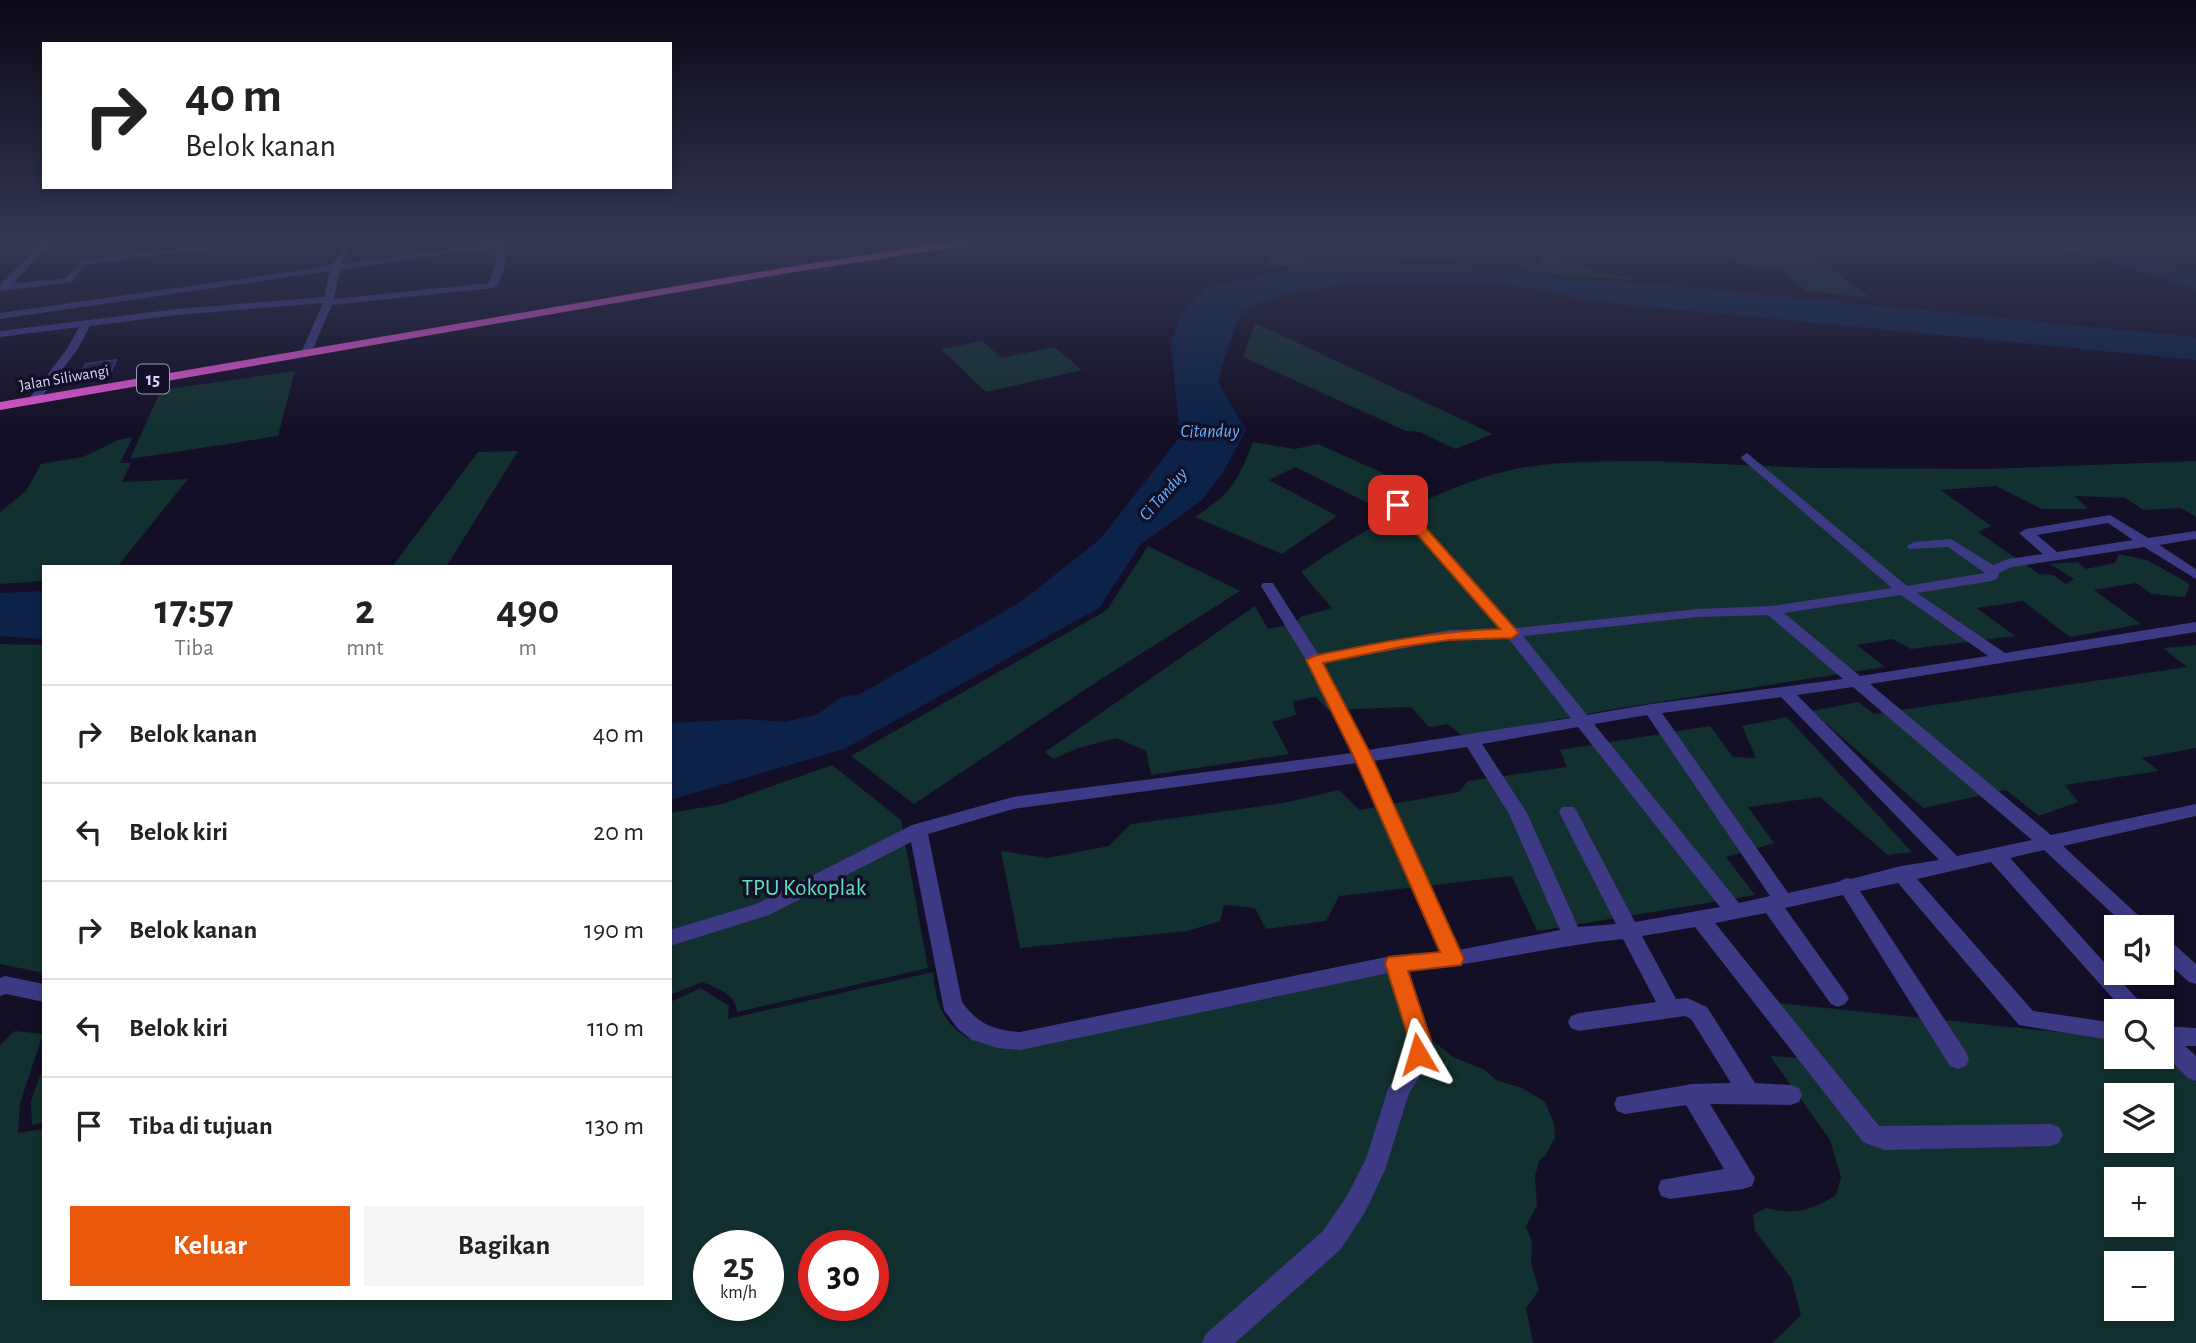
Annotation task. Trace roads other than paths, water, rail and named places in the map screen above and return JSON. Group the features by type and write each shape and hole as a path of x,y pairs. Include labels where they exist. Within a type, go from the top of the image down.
{"highway":[{"name":"Jalan Siliwangi","path":"0,406 581,306"}],"street":[{"path":"14,333 42,306"},
{"path":"0,316 56,306"},
{"path":"0,334 177,312 264,306"},
{"path":"306,353 326,306"},
{"path":"33,400 72,350 86,324"},
{"path":"1747,457 1902,589 2002,658"},
{"path":"1398,505 1512,633 1735,912"},
{"path":"2053,555 2026,533 2110,519 2196,575"},
{"path":"1992,571 2008,563 2053,555 2196,535"},
{"path":"1914,546 1951,543 1992,571"},
{"path":"1314,660 1449,635 1512,633 1698,613 1772,610 1987,578 1993,575 1992,571"},
{"path":"1268,586 1314,660 1362,755 1453,959"},
{"path":"1772,610 2046,842 2127,915"},
{"path":"672,937 762,910 918,830 1013,803 1288,768 1651,709 1855,682 2196,627"},
{"path":"1784,691 1954,864"},
{"path":"1651,709 1838,998"},
{"path":"1471,740 1518,813 1572,936"},
{"path":"918,830 952,1004 963,1021 979,1035 997,1040 1020,1041 1396,963 1453,959 1572,936 1630,930 1735,912 1846,885 2196,810"},
{"path":"1568,812 1670,1009"},
{"path":"1995,854 2127,999"},
{"path":"1901,873 2027,1019 2104,1030"},
{"path":"1846,885 1958,1059"},
{"path":"1699,917 1871,1133 1884,1139 2051,1135"},
{"path":"2174,957 2196,976"},
{"path":"1215,1343 1273,1295 1308,1259 1332,1240 1356,1204 1377,1162 1399,1089 1410,1073 1420,1040 1396,963"},
{"path":"0,987 5,985 42,993"},
{"path":"1580,1022 1687,1007 1699,1013 1749,1093"},
{"path":"2174,1036 2196,1037"},
{"path":"2174,1049 2196,1071"},
{"path":"1670,1188 1743,1178 1692,1094"},
{"path":"1625,1104 1692,1094 1791,1095"}],"water":[{"name":"Citanduy","path":"1186,306 1257,306 1240,317 1218,382 1246,431 1223,472 1201,501 1141,544 1099,608 844,749 672,799 672,723 748,719 785,722 818,714 841,697 860,694 1019,603 1100,539 1180,437 1171,344"},
{"name":"Citanduy","path":"1637,306 1876,306 2196,337 2196,360"},
{"path":"42,591 42,639 0,636 0,593"}],"water label":[{"name":"Ci Tanduy","path":"1163,494"}],"park label":[{"name":"TPU Kokoplak","path":"804,887"}]}
